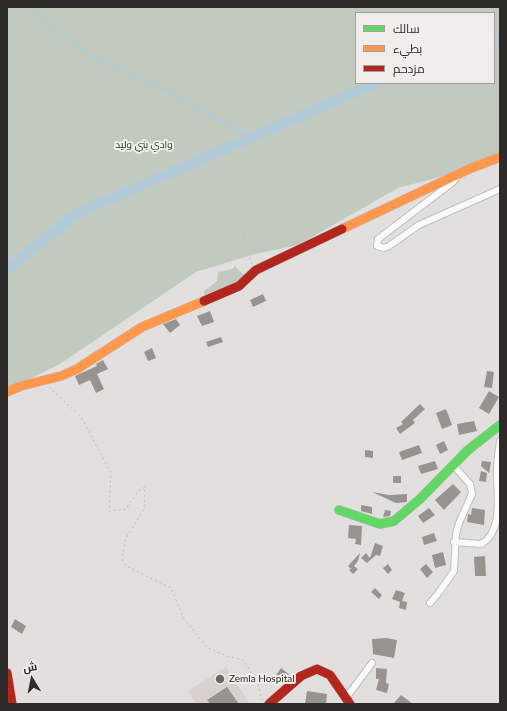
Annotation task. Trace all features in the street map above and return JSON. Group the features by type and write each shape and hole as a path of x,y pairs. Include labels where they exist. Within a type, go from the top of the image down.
{"street":[{"path":"7,392 43,380 61,376 77,369 142,327 239,286 256,270 460,173 500,157"},
{"path":"460,173 453,182 378,239 377,246 384,248 389,246 419,225 434,217 467,205 500,190"},
{"path":"339,510 380,524 394,521 420,500 468,450 500,425"},
{"path":"454,542 481,544 490,535 496,523 497,468 500,440"},
{"path":"430,602 437,595 454,571 454,542 459,523 472,494 472,488 468,480 454,466"},
{"path":"269,704 301,676 317,669 330,675 348,701 372,663"},
{"path":"7,673 12,704"}],"path":[{"path":"7,34 19,28 25,33 37,38 55,60 55,73 76,79 86,101 96,117 112,138 124,145 147,143 172,135 193,139 206,166 221,188 224,203 233,219 244,230 246,250 250,261 256,270"},
{"path":"7,346 43,380 57,397 81,417 111,473 109,511 126,510 138,491 145,487 144,509 126,538 122,559 126,566 171,588 184,619 208,648 243,660 258,683 263,704"}],"shaded area":[{"name":"Zemla Hospital","path":"226,667 250,704 196,704 188,691"}],"green space":[{"name":"وادي بني وليد","path":"7,7 500,7 500,161 398,188 298,245 255,254 196,272 60,364 7,390"},
{"path":"235,266 245,276 222,291 209,293 209,296 206,296 203,292 217,281 218,272 232,269"}],"building":[{"path":"263,294 266,301 253,307 250,300"},
{"path":"210,311 214,322 202,326 197,316"},
{"path":"176,319 180,325 170,333 163,324"},
{"path":"221,337 223,342 208,347 206,342"},
{"path":"152,348 156,358 148,361 144,352"},
{"path":"103,360 108,369 97,374 104,389 96,393 90,380 79,385 75,376 97,366 96,364"},
{"path":"487,371 494,372 492,388 484,387"},
{"path":"489,391 499,397 489,414 479,408"},
{"path":"420,404 425,409 413,420 415,423 400,434 396,428 403,424 401,422"},
{"path":"446,409 452,425 442,429 436,413"},
{"path":"474,421 477,431 459,435 457,424"},
{"path":"444,441 448,450 440,454 436,445"},
{"path":"419,445 422,453 402,460 399,452"},
{"path":"365,450 373,451 373,458 365,457"},
{"path":"435,461 438,469 421,474 418,466"},
{"path":"482,461 491,462 489,473 481,466"},
{"path":"481,471 487,473 486,482 479,481"},
{"path":"393,476 401,476 401,483 393,483"},
{"path":"453,484 461,492 444,510 435,500"},
{"path":"372,492 389,495 407,494 407,502 396,503"},
{"path":"361,505 372,507 372,514 361,511"},
{"path":"429,508 435,515 423,523 418,516"},
{"path":"472,508 485,510 484,525 467,522 468,514 471,515"},
{"path":"385,510 391,511 390,516 383,517"},
{"path":"349,525 362,526 361,545 355,544 356,539 348,538"},
{"path":"434,533 437,541 424,545 422,537"},
{"path":"375,543 383,546 380,556 376,555 367,563 361,558 366,553 370,558"},
{"path":"443,552 446,565 435,568 432,555"},
{"path":"360,553 358,561 354,566 358,569 353,574 349,570 351,569 348,566"},
{"path":"485,556 486,576 475,576 474,557"},
{"path":"388,564 392,570 388,574 383,568"},
{"path":"426,564 433,572 427,578 420,569"},
{"path":"375,588 382,595 379,599 371,592"},
{"path":"396,590 405,593 402,601 407,602 406,610 399,608 400,602 392,599"},
{"path":"15,619 26,626 22,634 11,627"},
{"path":"386,638 397,640 394,658 373,654 372,639"},
{"path":"281,668 290,675 283,684 274,678"},
{"path":"376,668 387,669 386,683 389,684 387,693 376,690 379,679 376,679"},
{"path":"227,687 239,704 210,704 207,700"},
{"path":"307,691 327,694 326,704 305,704"},
{"path":"401,695 413,704 393,704"}],"waterway":[{"path":"27,7 87,54 163,89 251,137"},
{"name":"وادي بني وليد","path":"495,40 500,39"},
{"name":"وادي بني وليد","path":"7,269 76,214 374,84"}],"traffic: fast":[{"path":"339,510 380,524 394,521 420,499 468,450 500,425"}],"traffic: slow":[{"path":"342,229 469,169 500,157"},
{"path":"7,392 21,386 61,376 77,369 142,327 204,301"}],"traffic: jam":[{"path":"204,301 239,286 256,270 342,229"},
{"path":"269,704 301,676 317,669 330,675 350,704"},
{"path":"7,673 12,704"}],"place":[{"name":"Zemla Hospital","path":"220,679"}]}
